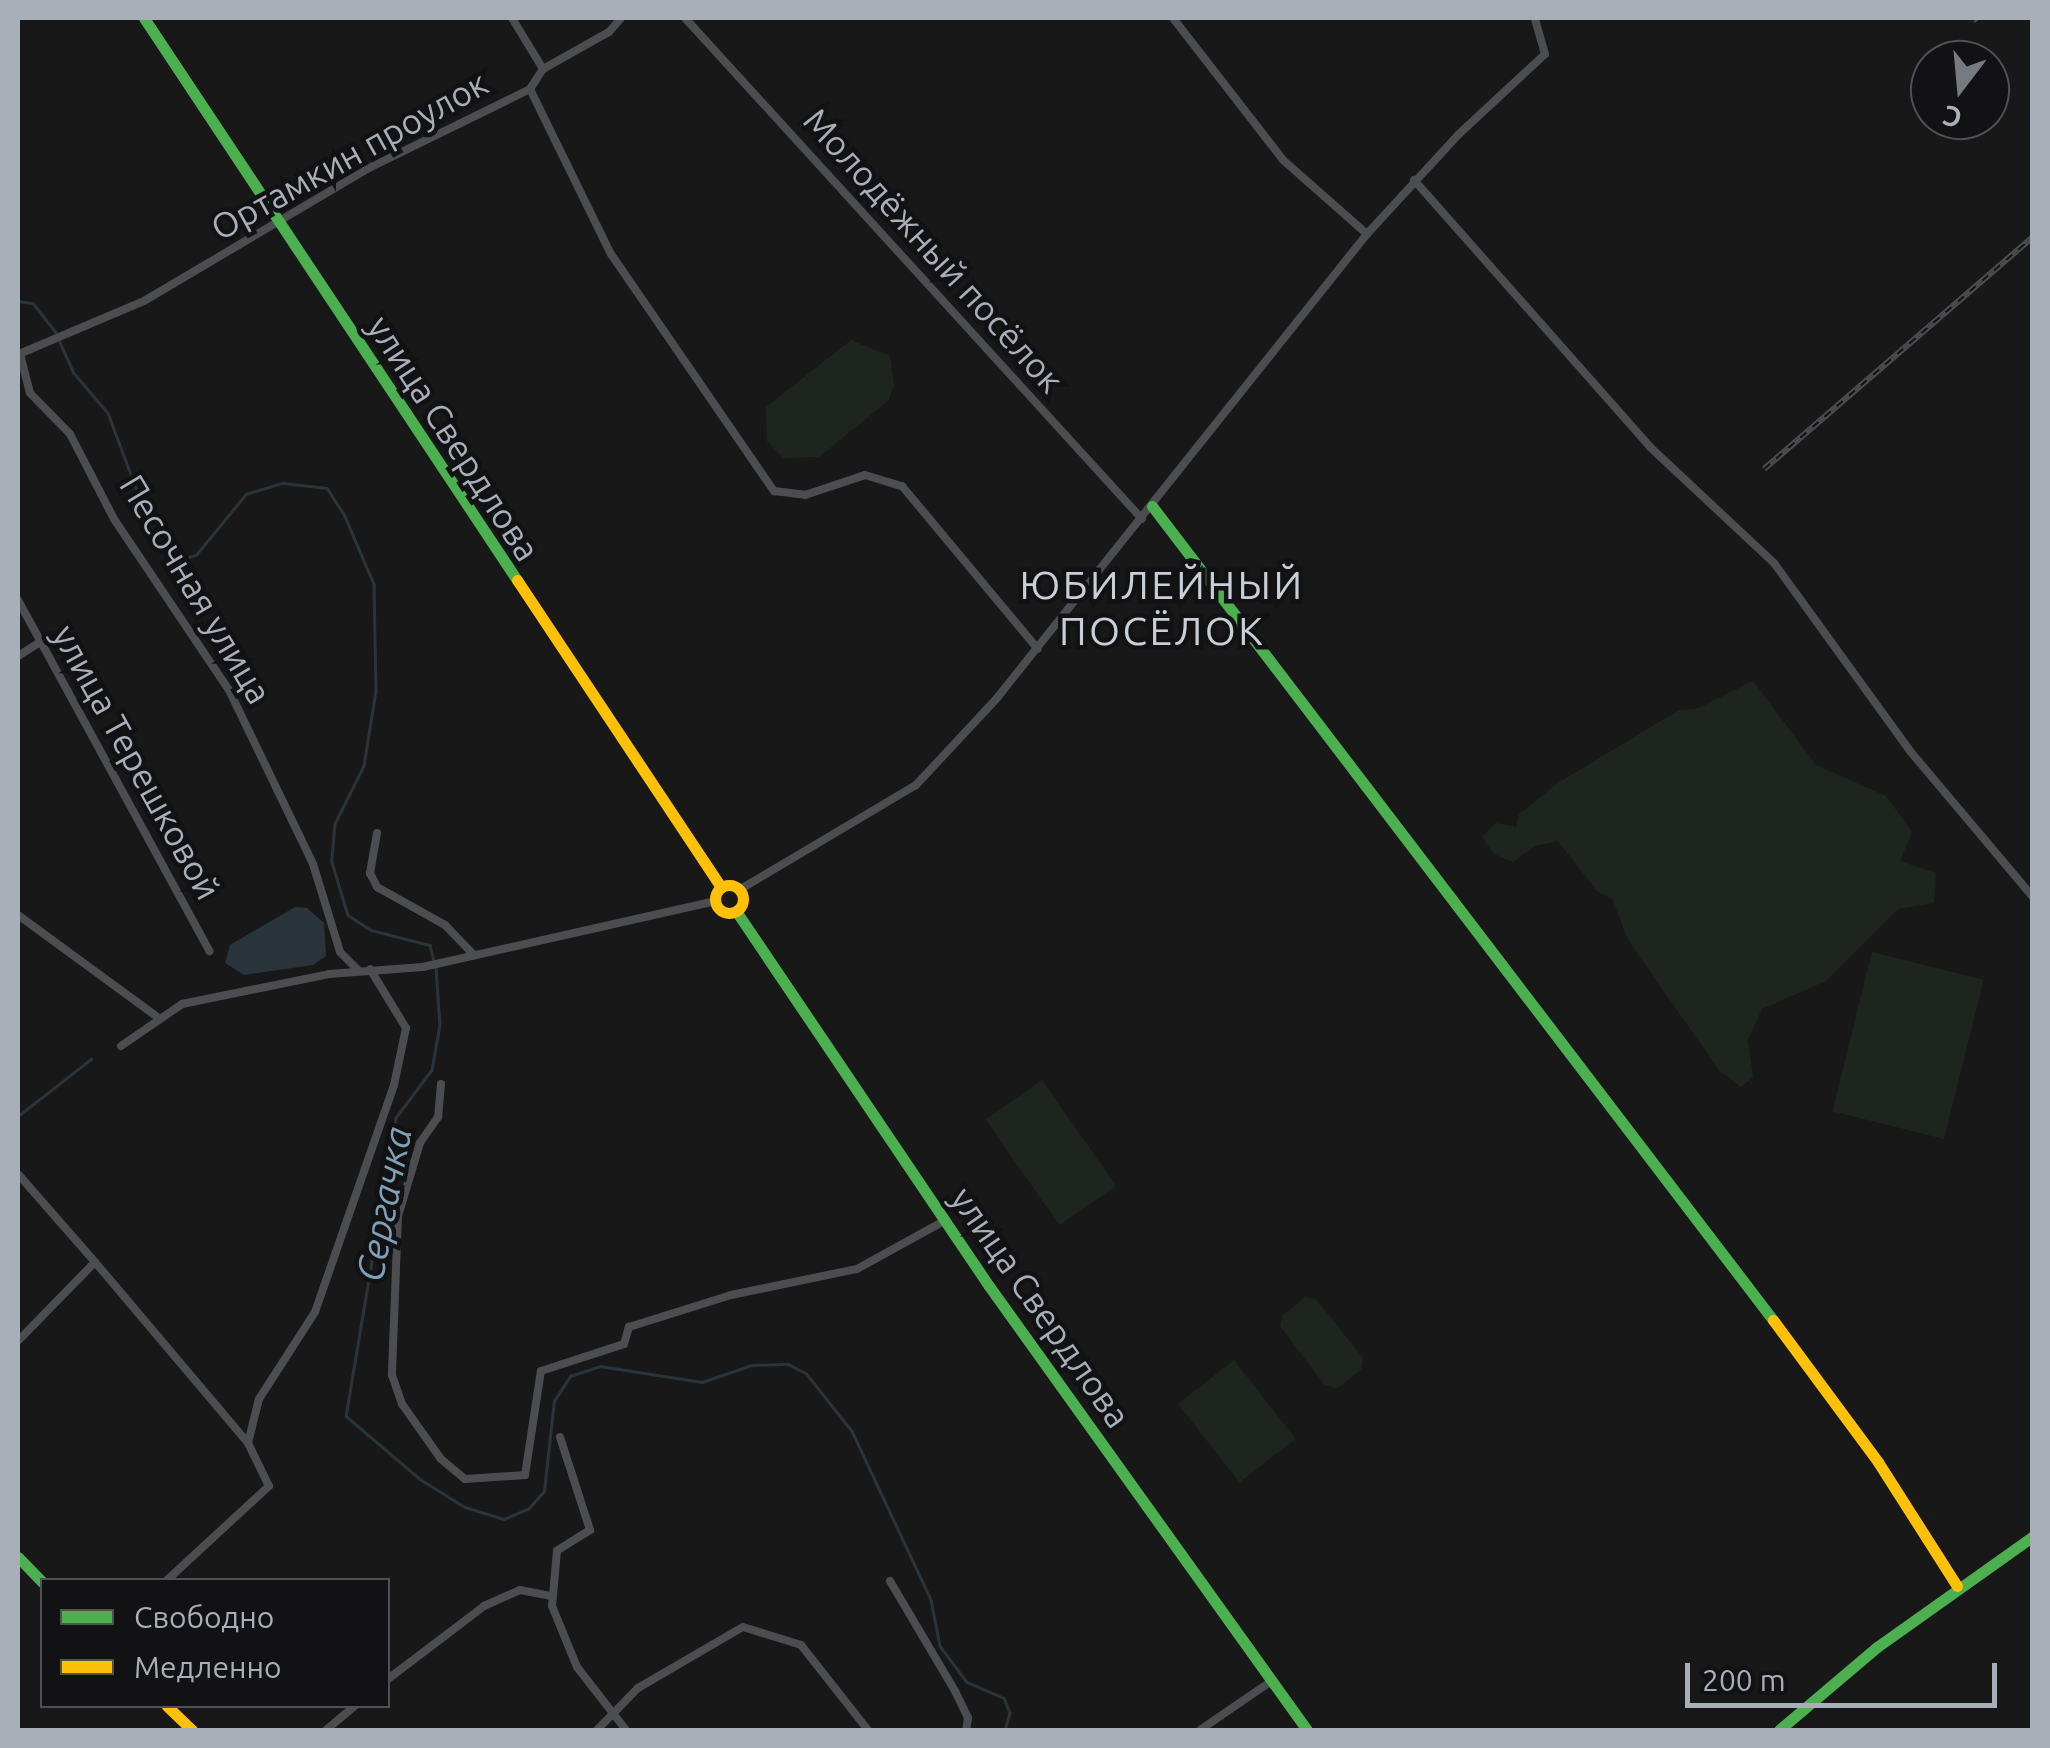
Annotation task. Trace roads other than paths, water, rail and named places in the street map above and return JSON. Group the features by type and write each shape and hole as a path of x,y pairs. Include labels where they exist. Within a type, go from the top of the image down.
{"street":[{"name":"улица Свердлова","path":"144,18 721,888"},
{"path":"512,18 543,70"},
{"name":"Ортамкин проулок","path":"19,354 47,346 144,301 369,168 530,89 543,70 609,32 621,18"},
{"name":"Молодёжный посёлок","path":"685,18 1142,519"},
{"path":"1173,18 1283,160 1367,234"},
{"path":"121,1046 156,1016 182,1004 365,970 423,967 714,901 721,888 739,890 916,784 1038,649 1367,234 1414,180 1545,54 1535,18"},
{"path":"530,89 611,254 774,491 805,495 865,476 902,486 1038,649"},
{"path":"1414,180 1650,448 1774,563 1910,751 2032,896"},
{"name":"Песочная улица","path":"19,354 30,392 70,434 114,519 221,674 313,864 340,952 365,970 406,1028 394,1085 315,1312 259,1399 248,1444"},
{"path":"1152,506 1774,1320 1878,1462 1956,1586"},
{"name":"улица Терешковой","path":"18,600 209,951"},
{"path":"18,656 40,642"},
{"path":"377,832 370,873 376,887 445,925 474,955"},
{"path":"714,901 719,910 736,911 739,890"},
{"name":"улица Свердлова","path":"736,911 946,1220 1307,1730"},
{"path":"18,916 156,1016"},
{"path":"441,1084 438,1117 420,1143 398,1216 400,1296 390,1343 402,1404 441,1459 465,1479 525,1475 540,1371 624,1344 629,1327 731,1295 856,1269 946,1220"},
{"path":"18,1174 248,1444 269,1486 168,1578"},
{"path":"18,1340 95,1262"},
{"path":"560,1436 590,1530 557,1552 550,1596 577,1667 612,1718 626,1730"},
{"path":"1779,1730 1956,1586 2032,1537"},
{"path":"18,1558 40,1580"},
{"path":"890,1581 955,1691 968,1718 966,1730"},
{"path":"390,1677 484,1606 520,1590 550,1596"},
{"path":"598,1730 612,1718 618,1703 638,1688 743,1627 802,1645 868,1730"},
{"path":"1200,1730 1273,1680"},
{"path":"169,1708 192,1730"},
{"path":"326,1730 353,1708"}],"waterway":[{"name":"Сергачка","path":"18,301 33,303 57,334"},
{"name":"Сергачка","path":"60,342 74,373 108,413 155,539 178,560 196,555 246,494 283,483 327,488 344,514 374,584 376,691 364,766 335,824 332,862 348,915 371,930 430,945 434,961"},
{"name":"Сергачка","path":"436,968 440,1025 432,1070 396,1118 346,1416 420,1479 465,1507 504,1519 528,1509 544,1491 554,1401 570,1376 600,1366 702,1382 752,1365 788,1364 806,1373 852,1431 931,1600 940,1646 967,1682 1004,1698 1010,1713 1005,1730"},
{"path":"18,1116 91,1059"}],"railway":[{"path":"1973,20 1977,18"},
{"path":"1764,469 2032,238"}],"district":[{"name":"ЮБИЛЕЙНЫЙ ПОСЁЛОК","path":"1162,608"}]}
